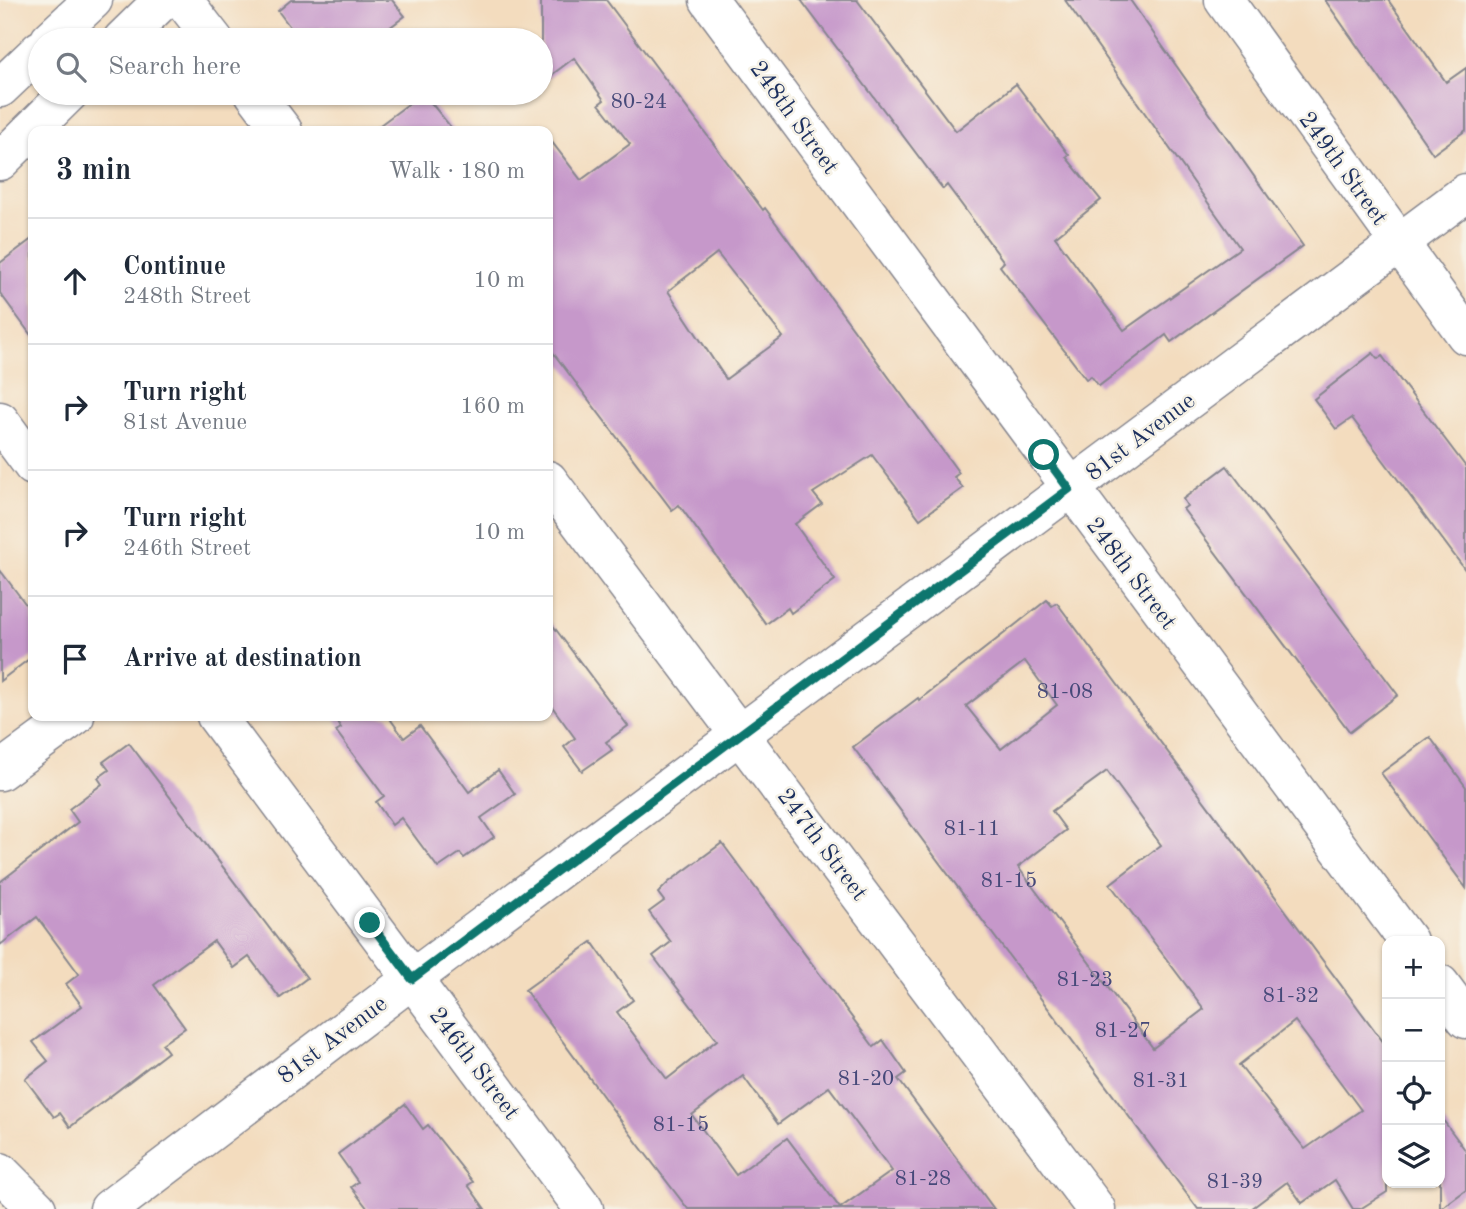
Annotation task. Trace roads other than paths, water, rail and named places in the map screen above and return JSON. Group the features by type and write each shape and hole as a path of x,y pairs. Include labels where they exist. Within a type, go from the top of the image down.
{"street":[{"path":"63,28 93,0"},
{"path":"134,28 163,0"},
{"path":"183,0 205,28"},
{"name":"248th Street","path":"709,0 1069,489 1404,936"},
{"name":"249th Street","path":"1224,0 1466,335"},
{"path":"0,88 28,61"},
{"path":"36,126 57,105"},
{"path":"263,105 279,126"},
{"path":"0,161 28,133"},
{"name":"81st Avenue","path":"109,1209 412,979 1466,193"},
{"path":"0,421 28,459"},
{"name":"247th Street","path":"553,487 1096,1209"},
{"path":"0,772 68,721"},
{"name":"246th Street","path":"220,721 584,1209"},
{"path":"1445,991 1466,1019"},
{"path":"0,1172 37,1209"}]}
